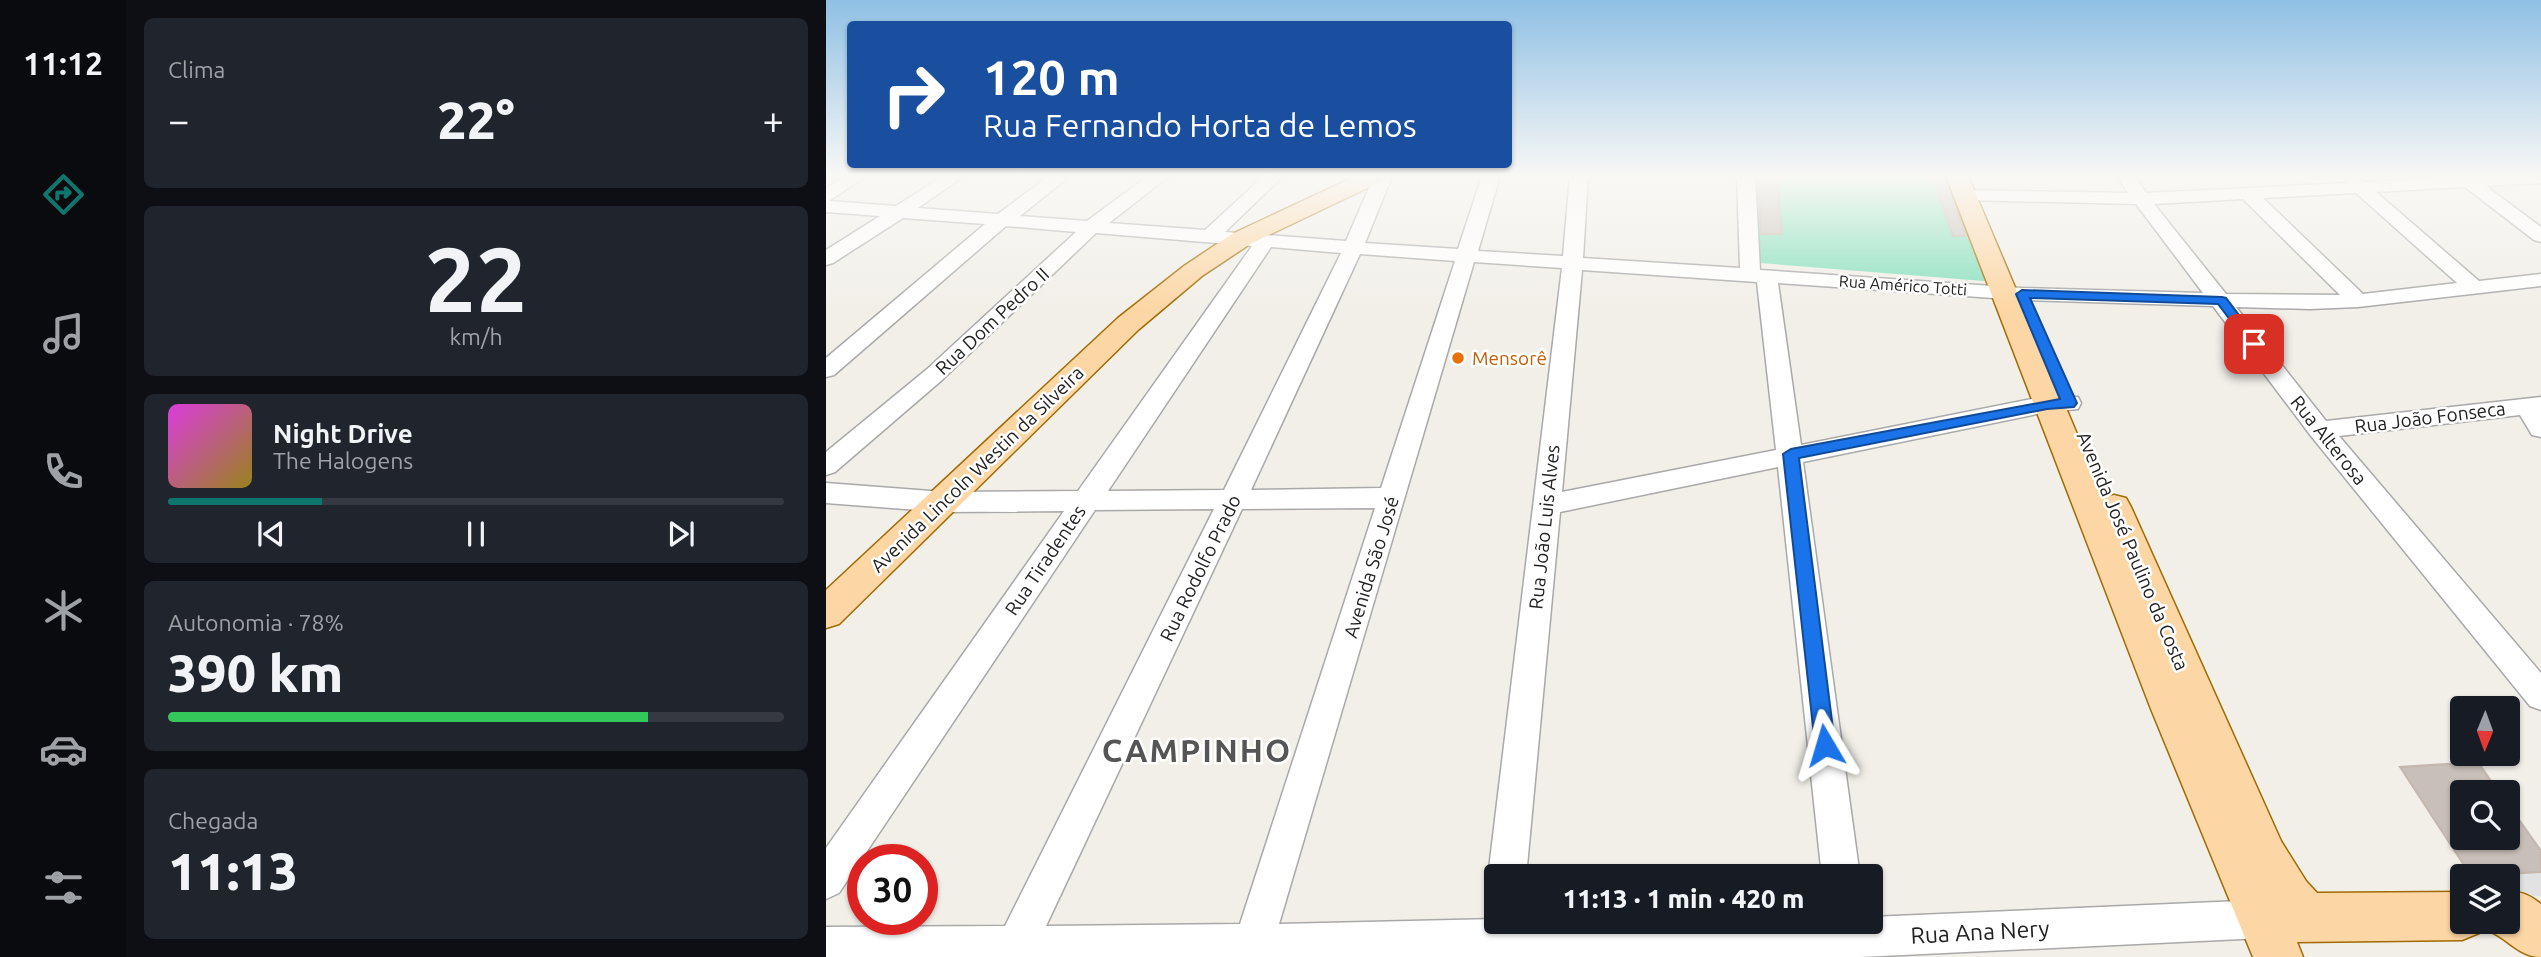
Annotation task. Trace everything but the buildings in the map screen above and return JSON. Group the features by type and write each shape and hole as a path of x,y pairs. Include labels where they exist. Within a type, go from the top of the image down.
{"main road":[{"name":"Avenida Lincoln Westin da Silveira","path":"826,613 1128,324 1193,271 1284,221"},
{"name":"Avenida José Paulino da Costa","path":"1983,221 2186,708 2277,880 2283,931"},
{"name":"Rua Ana Nery","path":"2283,931 2450,917"}],"street":[{"path":"826,259 885,221"},
{"path":"826,370 1001,221"},
{"path":"1012,221 1253,240"},
{"name":"Rua Dom Pedro II","path":"826,466 934,375 1100,221"},
{"path":"1210,236 1227,221"},
{"name":"Rua Rodolfo Prado","path":"1014,952 1364,221"},
{"name":"Avenida São José","path":"1251,950 1478,221"},
{"name":"Rua João Luis Alves","path":"1508,864 1576,221"},
{"path":"1752,221 1791,454 1839,864"},
{"name":"Rua Alterosa","path":"2158,221 2222,300 2320,430 2541,696"},
{"path":"2275,221 2358,301"},
{"path":"2398,221 2476,289"},
{"path":"2521,221 2541,236"},
{"name":"Rua Américo Totti","path":"1253,240 2012,293 2310,303 2358,301 2541,280"},
{"name":"Rua Tiradentes","path":"826,880 1087,499 1253,240"},
{"path":"1546,505 1791,454 2058,404"},
{"path":"2534,405 2541,429"},
{"name":"Rua João Fonseca","path":"2320,430 2534,405"},
{"path":"826,493 944,502 1392,498"},
{"name":"Rua Ana Nery","path":"826,947 1014,952 1251,950 1500,939 1848,939 2283,931"}],"green space":[{"path":"1758,221 1970,221 1989,276 1984,281 1760,263"}],"shaded area":[{"path":"2541,872 2541,896 2520,897 2520,873"}],"place":[{"name":"Mensorê","path":"1458,358"}],"district":[{"name":"CAMPINHO","path":"1197,751"}],"route":[{"path":"1825,745 1791,454 2047,404 2069,403 2022,294 2222,300 2254,344"}]}
